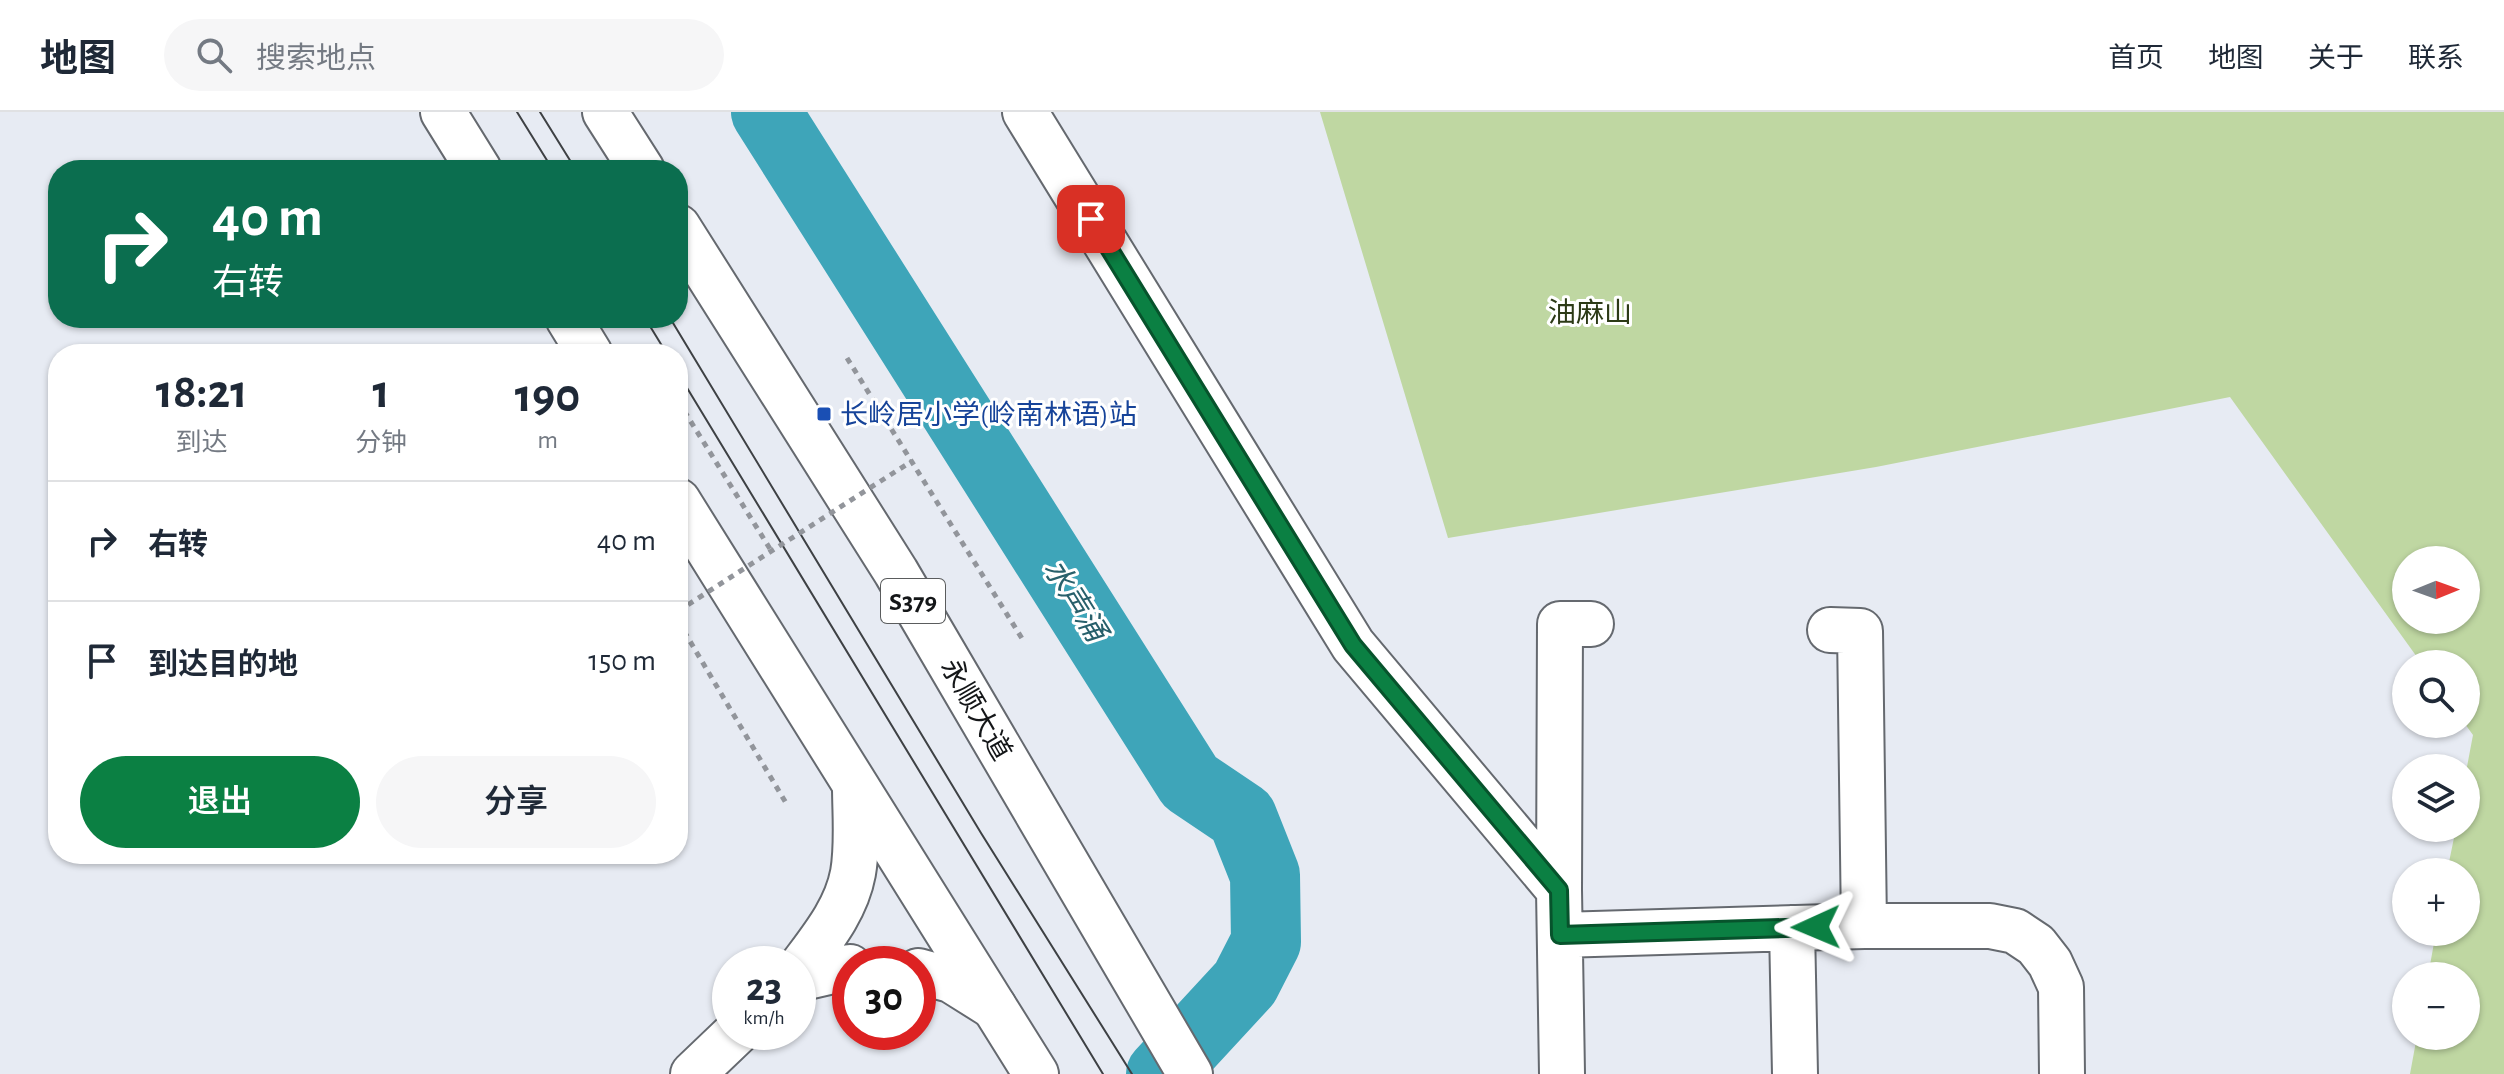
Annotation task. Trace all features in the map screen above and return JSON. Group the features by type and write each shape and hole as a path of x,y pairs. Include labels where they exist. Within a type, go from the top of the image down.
{"street":[{"path":"443,112 473,160"},
{"path":"605,112 636,160"},
{"path":"1025,112 1353,645 1559,890"},
{"name":"永顺大道","path":"688,243 896,572 1190,1074"},
{"path":"688,517 1028,1061"},
{"path":"1562,1074 1560,624 1591,624"},
{"path":"1830,630 1860,631 1864,926"},
{"path":"816,946 845,900 853,873 855,786"},
{"path":"1560,935 1864,926 1990,926 2015,931 2036,945 2050,963 2061,987 2062,1074"},
{"path":"1792,928 1795,1074"},
{"path":"936,976 951,980 994,1007"},
{"path":"693,1074 718,1050"}],"path":[{"path":"847,358 1023,640"},
{"path":"688,417 772,552"},
{"path":"688,605 912,461"},
{"path":"688,638 786,803"}],"green space":[{"name":"油麻山","path":"1320,112 2504,112 2504,1074 2410,1074 2414,1050 2480,1050 2480,962 2431,962 2433,946 2480,946 2480,858 2450,858 2453,842 2480,842 2480,754 2469,754 2472,738 2480,738 2480,650 2412,650 2400,634 2480,634 2480,546 2392,546 2392,622 2230,397 1876,467 1448,538"}],"waterway":[{"name":"水声涌","path":"766,112 1190,782 1242,817 1265,875 1266,942 1245,983 1161,1074"}],"tram line":[{"path":"517,112 547,160"},
{"path":"540,112 570,160"},
{"path":"651,328 661,344"},
{"path":"676,328 686,344"},
{"path":"688,348 981,833 1132,1074"},
{"path":"688,389 1103,1074"}],"place":[{"name":"长岭居小学(岭南林语)站","path":"824,414"}],"route":[{"path":"1091,219 1353,645 1559,890 1560,935 1816,927"}]}
